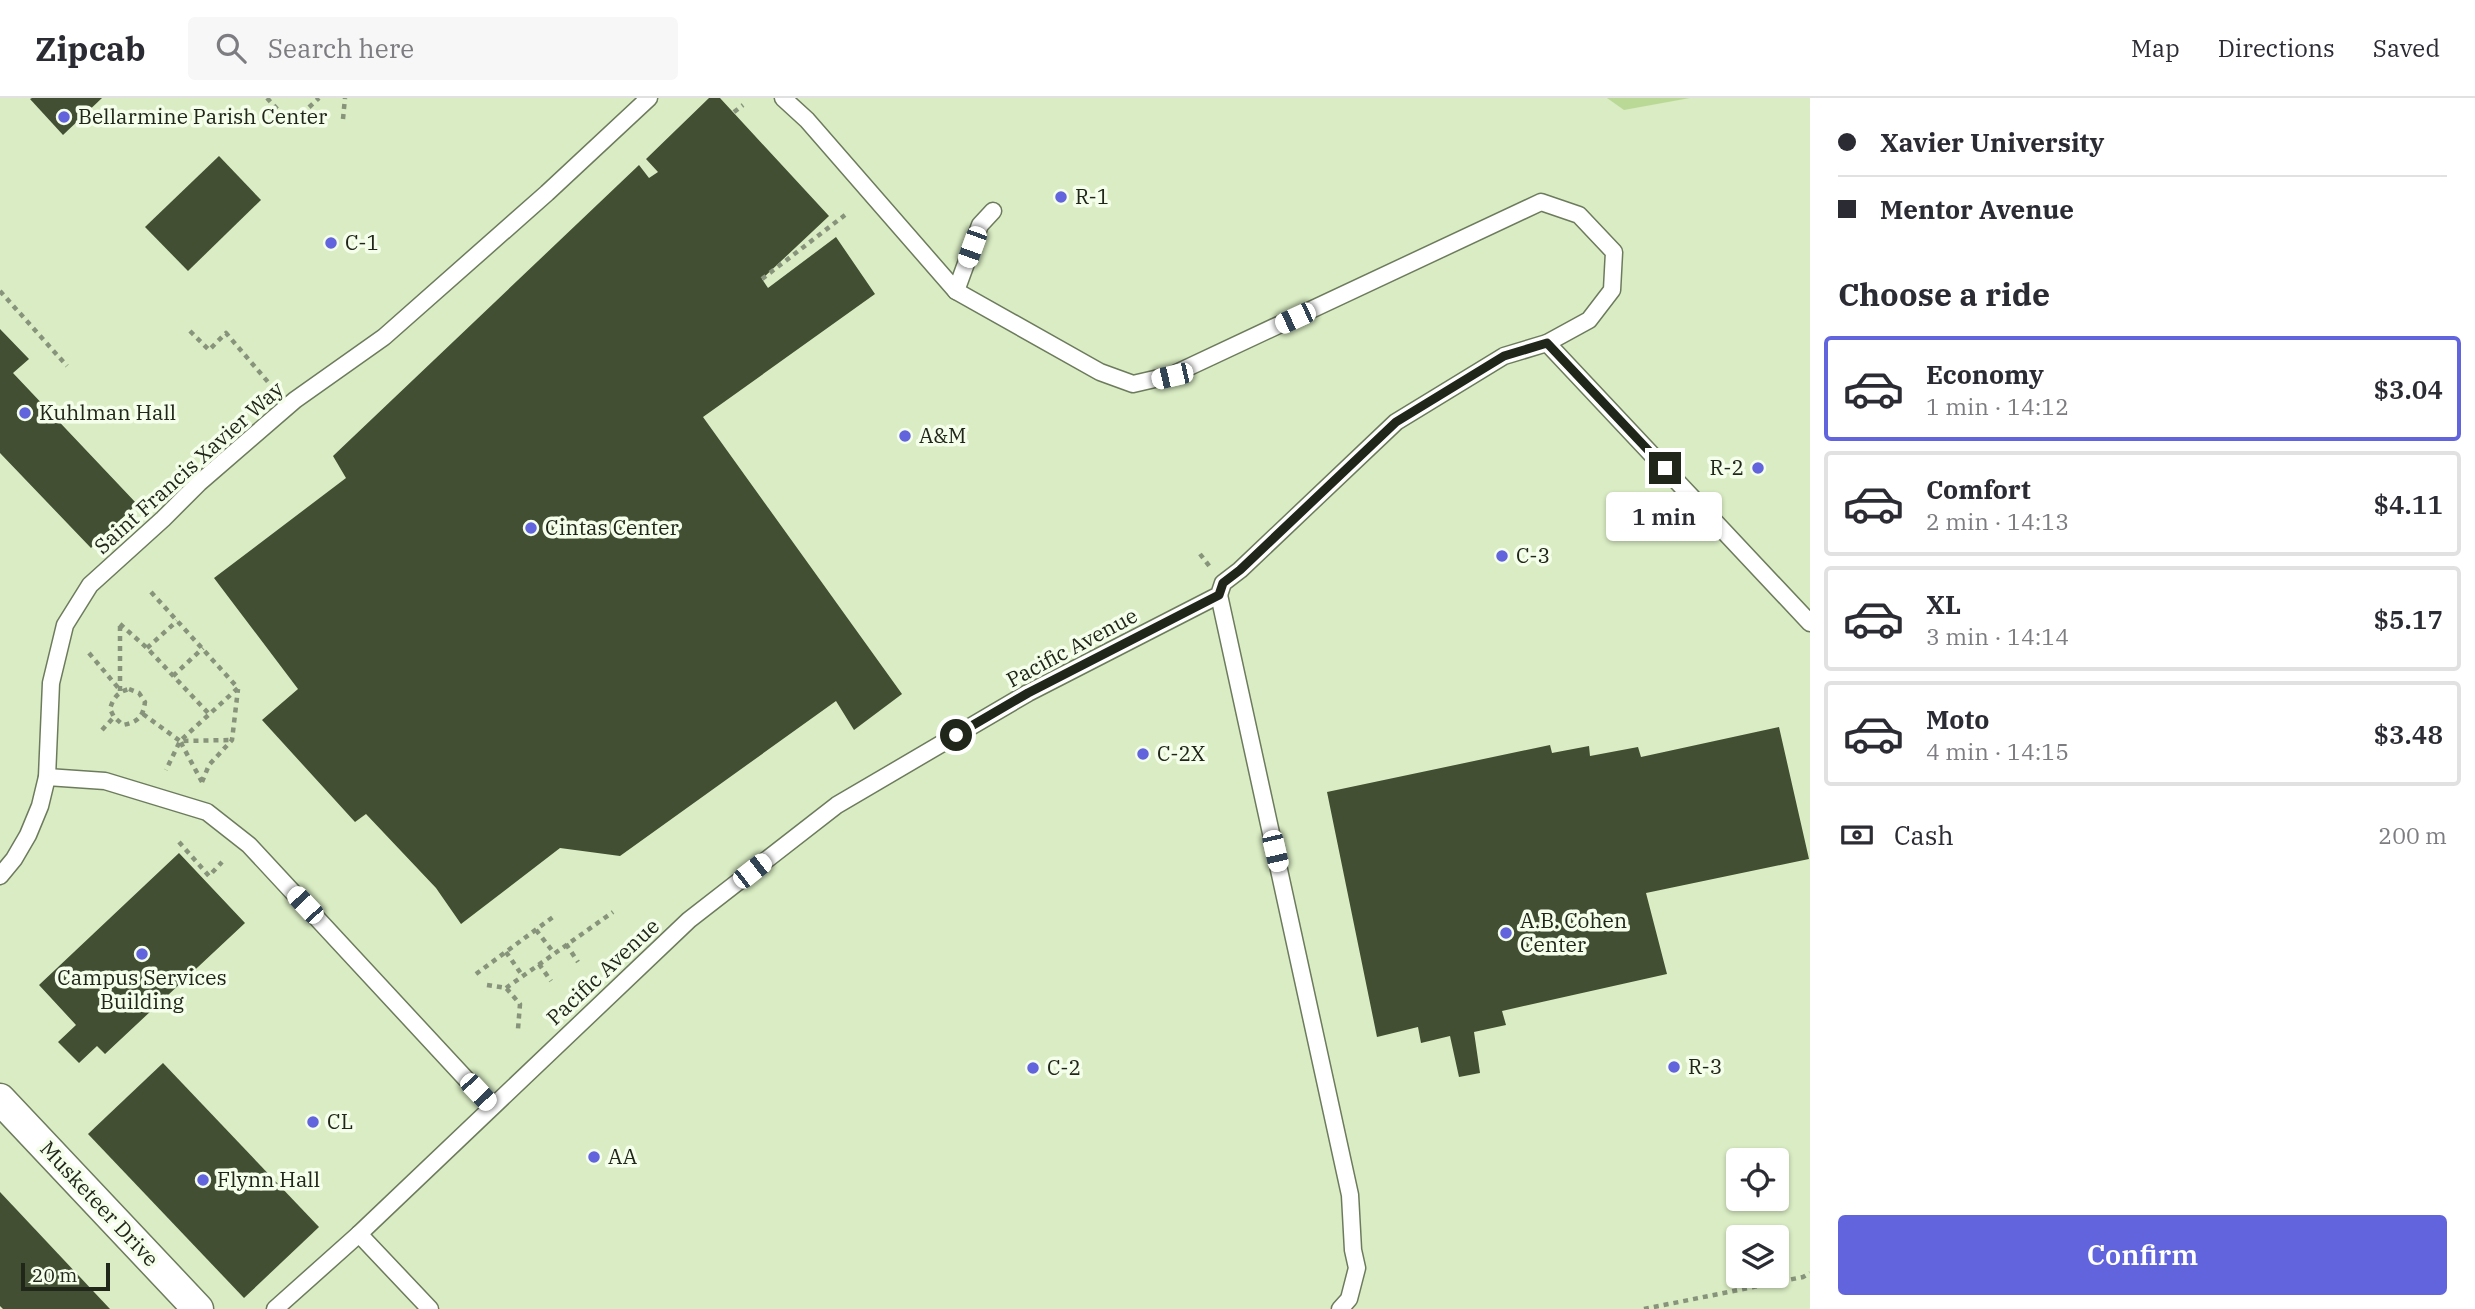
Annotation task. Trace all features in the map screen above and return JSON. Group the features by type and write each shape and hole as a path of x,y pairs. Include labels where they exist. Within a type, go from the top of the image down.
{"street":[{"name":"Musketeer Drive","path":"0,1099 198,1309"}],"lane":[{"name":"Saint Francis Xavier Way","path":"0,876 28,835 40,806 47,776 51,683 65,625 90,585 199,483 295,400 384,337 547,193 649,98"},
{"name":"Pacific Avenue","path":"275,1309 359,1234 689,920 837,805 1028,693 1219,595 1223,583 1396,422 1504,356 1547,343 1589,320 1612,290 1614,252 1579,215 1541,202 1172,376 1133,384 1100,372 956,291 807,120 783,98"},
{"path":"956,291 980,225 993,211"},
{"path":"1547,343 1810,623"},
{"path":"1219,595 1350,1195 1353,1250 1357,1268 1349,1299 1340,1309"},
{"path":"47,776 105,781 207,812 249,845 492,1107"},
{"path":"359,1234 430,1309"}],"path":[{"path":"267,98 290,124 319,98"},
{"path":"343,120 345,98"},
{"path":"734,112 743,105"},
{"path":"762,279 845,215"},
{"path":"0,291 67,366"},
{"path":"190,331 209,351 226,333 277,393"},
{"path":"143,715 180,741 202,782 209,765 232,740 238,688 151,592"},
{"path":"147,648 177,621"},
{"path":"120,691 129,689 139,693 145,702 143,715 134,723 123,725 114,718 110,709 120,691 120,624 147,648 210,715"},
{"path":"173,676 203,648"},
{"path":"89,653 120,691"},
{"path":"166,770 180,741 238,688"},
{"path":"102,730 114,718"},
{"path":"180,741 232,740"},
{"path":"179,842 209,876 222,862"},
{"path":"506,988 613,912"},
{"path":"476,974 553,917"},
{"path":"536,930 554,953"},
{"path":"566,944 578,962"},
{"path":"506,952 522,975"},
{"path":"539,964 551,981"},
{"path":"486,985 506,988 520,1004 518,1029"},
{"path":"1644,1309 1803,1277 1810,1273"}],"shaded area":[{"path":"0,98 1810,98 1810,1309 0,1309"},
{"path":"1607,98 1690,98 1624,110"}],"building":[{"name":"Bellarmine Parish Center","path":"102,98 63,135 30,99"},
{"name":"Cintas Center","path":"709,98 720,98 829,216 762,279 768,288 836,237 875,294 703,417 902,694 854,730 836,701 620,856 560,848 461,924 436,888 366,814 355,822 262,720 298,689 214,578 346,478 333,456 639,165 649,178 658,172 646,159"},
{"path":"219,156 261,200 188,271 145,227"},
{"name":"Kuhlman Hall","path":"0,329 29,359 13,373 137,504 91,548 0,453"},
{"name":"A.B. Cohen Center","path":"1779,727 1809,859 1646,893 1667,974 1502,1011 1506,1025 1474,1032 1480,1073 1459,1077 1450,1036 1421,1043 1418,1027 1377,1037 1327,792 1550,745 1552,753 1589,746 1590,756 1638,747 1641,757"},
{"name":"Campus Services Building","path":"179,853 245,923 105,1054 97,1046 79,1063 58,1042 76,1025 39,985"},
{"name":"Flynn Hall","path":"163,1063 319,1227 244,1298 88,1134"},
{"path":"0,1192 110,1309 3,1309 0,1306"}],"place":[{"name":"Bellarmine Parish Center","path":"64,117"},
{"name":"R-1","path":"1061,197"},
{"name":"C-1","path":"331,243"},
{"name":"Kuhlman Hall","path":"25,413"},
{"name":"A&M","path":"905,436"},
{"name":"R-2","path":"1758,468"},
{"name":"Cintas Center","path":"531,528"},
{"name":"C-3","path":"1502,556"},
{"name":"C-2X","path":"1143,754"},
{"name":"A.B. Cohen Center","path":"1506,933"},
{"name":"Campus Services Building","path":"142,954"},
{"name":"R-3","path":"1674,1067"},
{"name":"C-2","path":"1033,1068"},
{"name":"CL","path":"313,1122"},
{"name":"AA","path":"594,1157"},
{"name":"Flynn Hall","path":"203,1180"}],"route":[{"path":"956,735 1028,693 1219,595 1223,583 1396,422 1504,356 1547,343 1665,468"}]}
